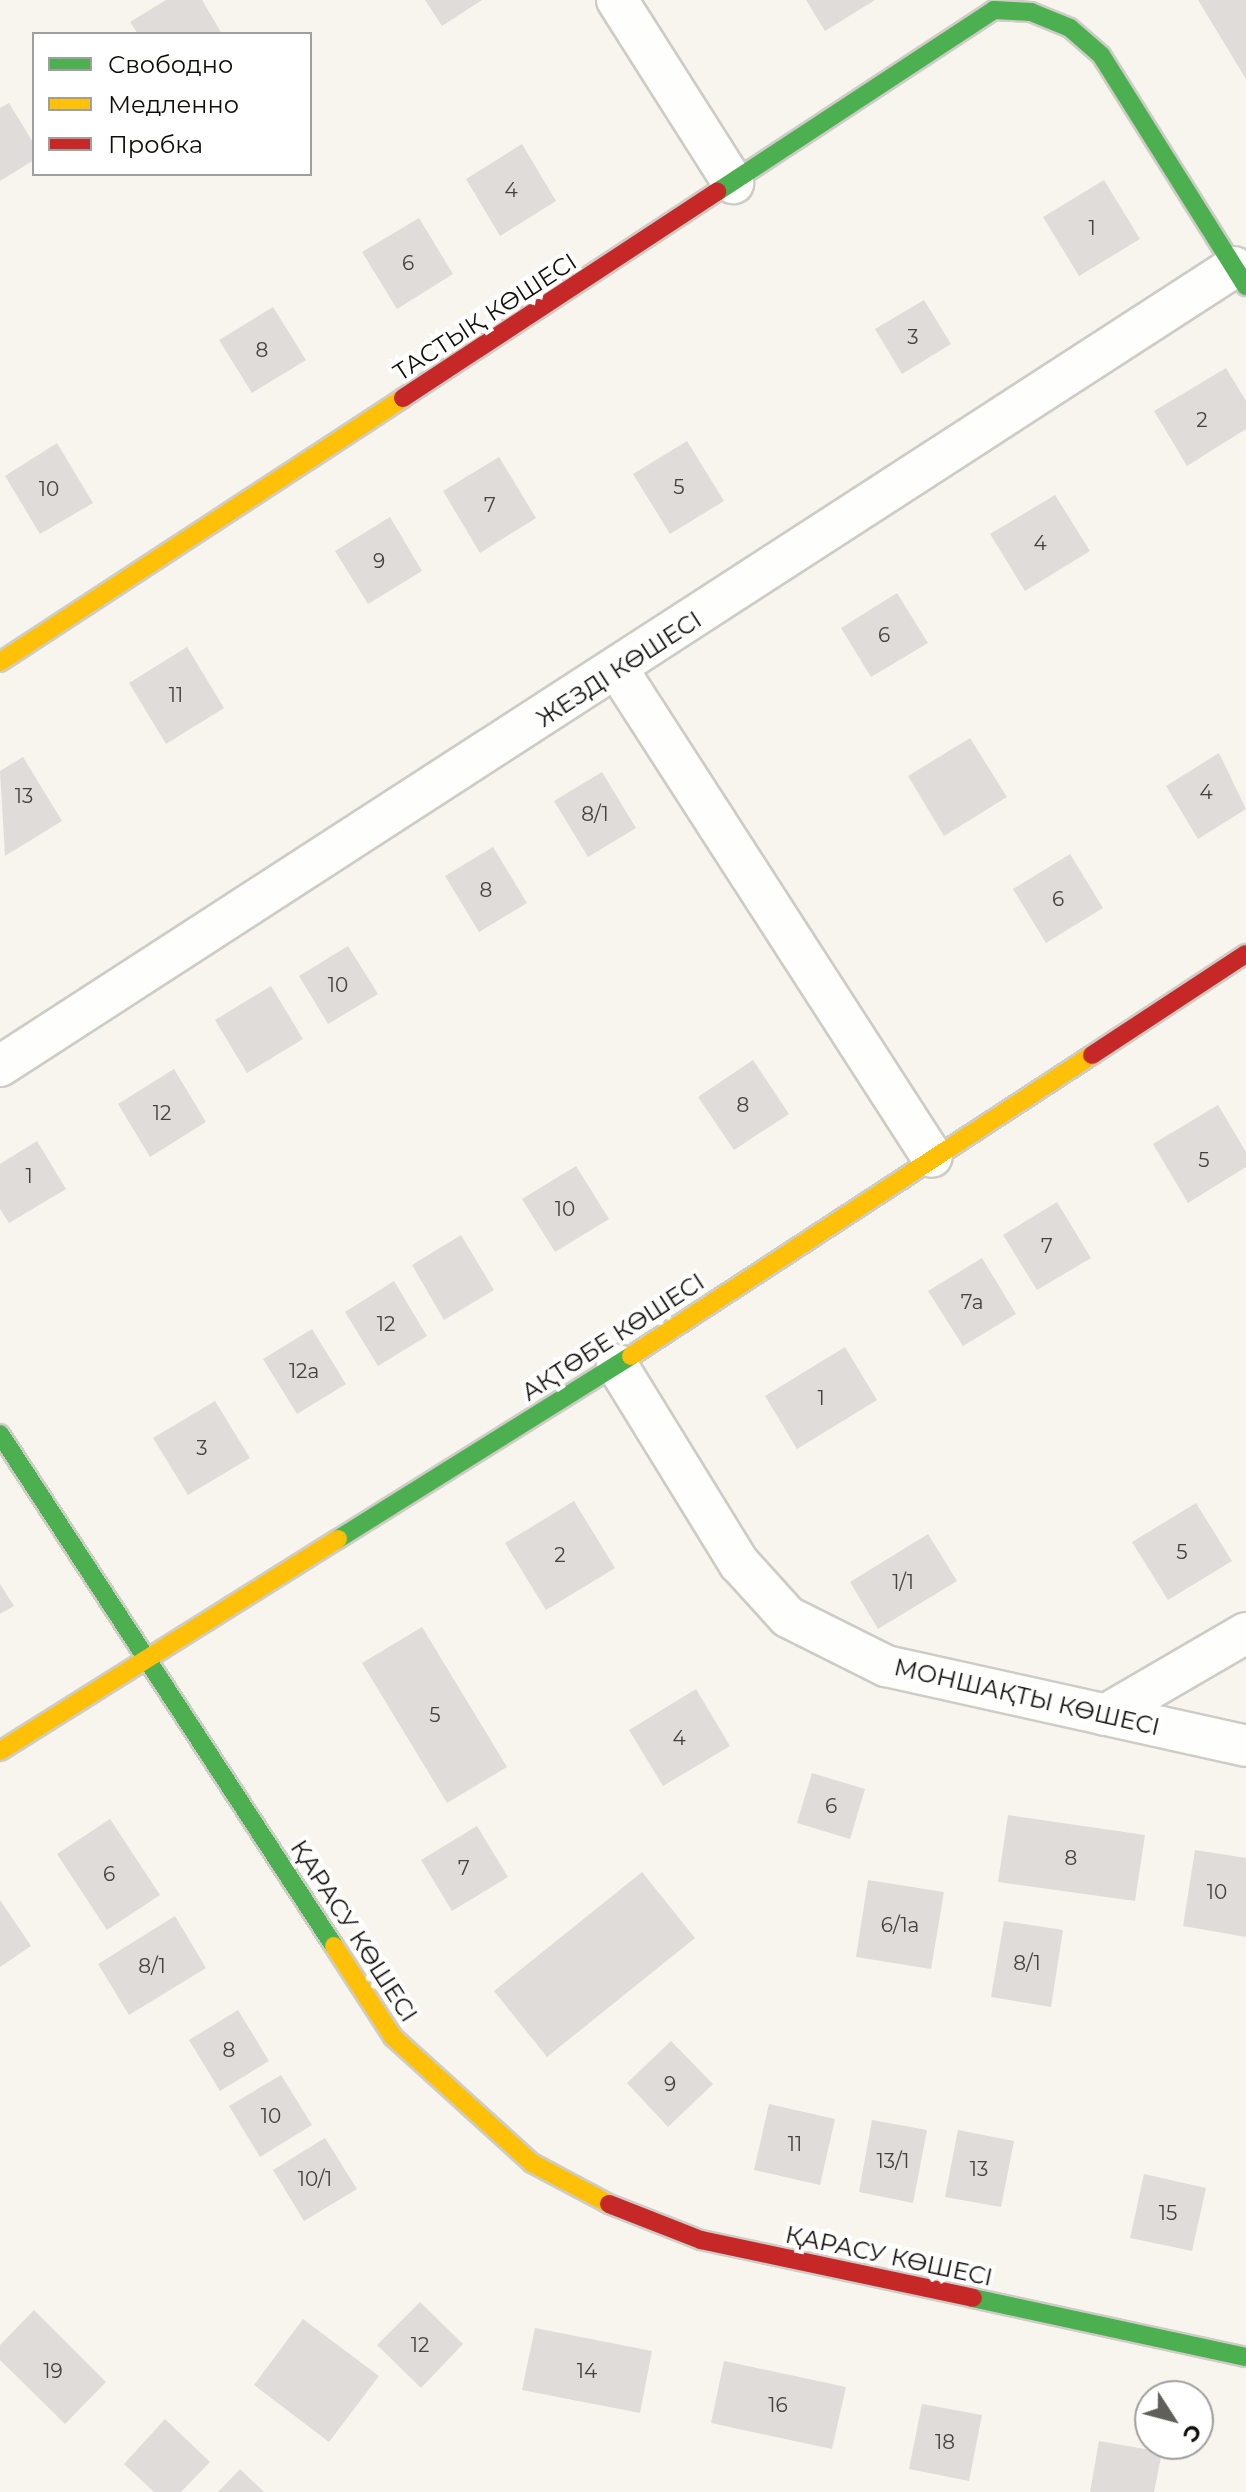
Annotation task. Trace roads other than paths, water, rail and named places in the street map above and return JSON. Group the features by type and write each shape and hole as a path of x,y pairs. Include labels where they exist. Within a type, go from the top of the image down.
{"street":[{"path":"617,0 733,183"},
{"name":"ТАСТЫҚ КӨШЕСІ","path":"0,662 994,10 1031,12 1070,28 1101,55 1240,276"},
{"name":"ЖЕЗДІ КӨШЕСІ","path":"0,1066 1240,276"},
{"path":"618,670 932,1157"},
{"name":"АҚТӨБЕ КӨШЕСІ","path":"0,1751 147,1655 617,1365 1246,954"},
{"name":"МОНШАҚТЫ КӨШЕСІ","path":"617,1365 739,1563 788,1617 886,1666 1246,1746"},
{"name":"ҚАРАСУ КӨШЕСІ","path":"0,1434 147,1655 393,2037 532,2163 601,2201 701,2240 1246,2357"},
{"path":"1105,1715 1246,1633"}]}
